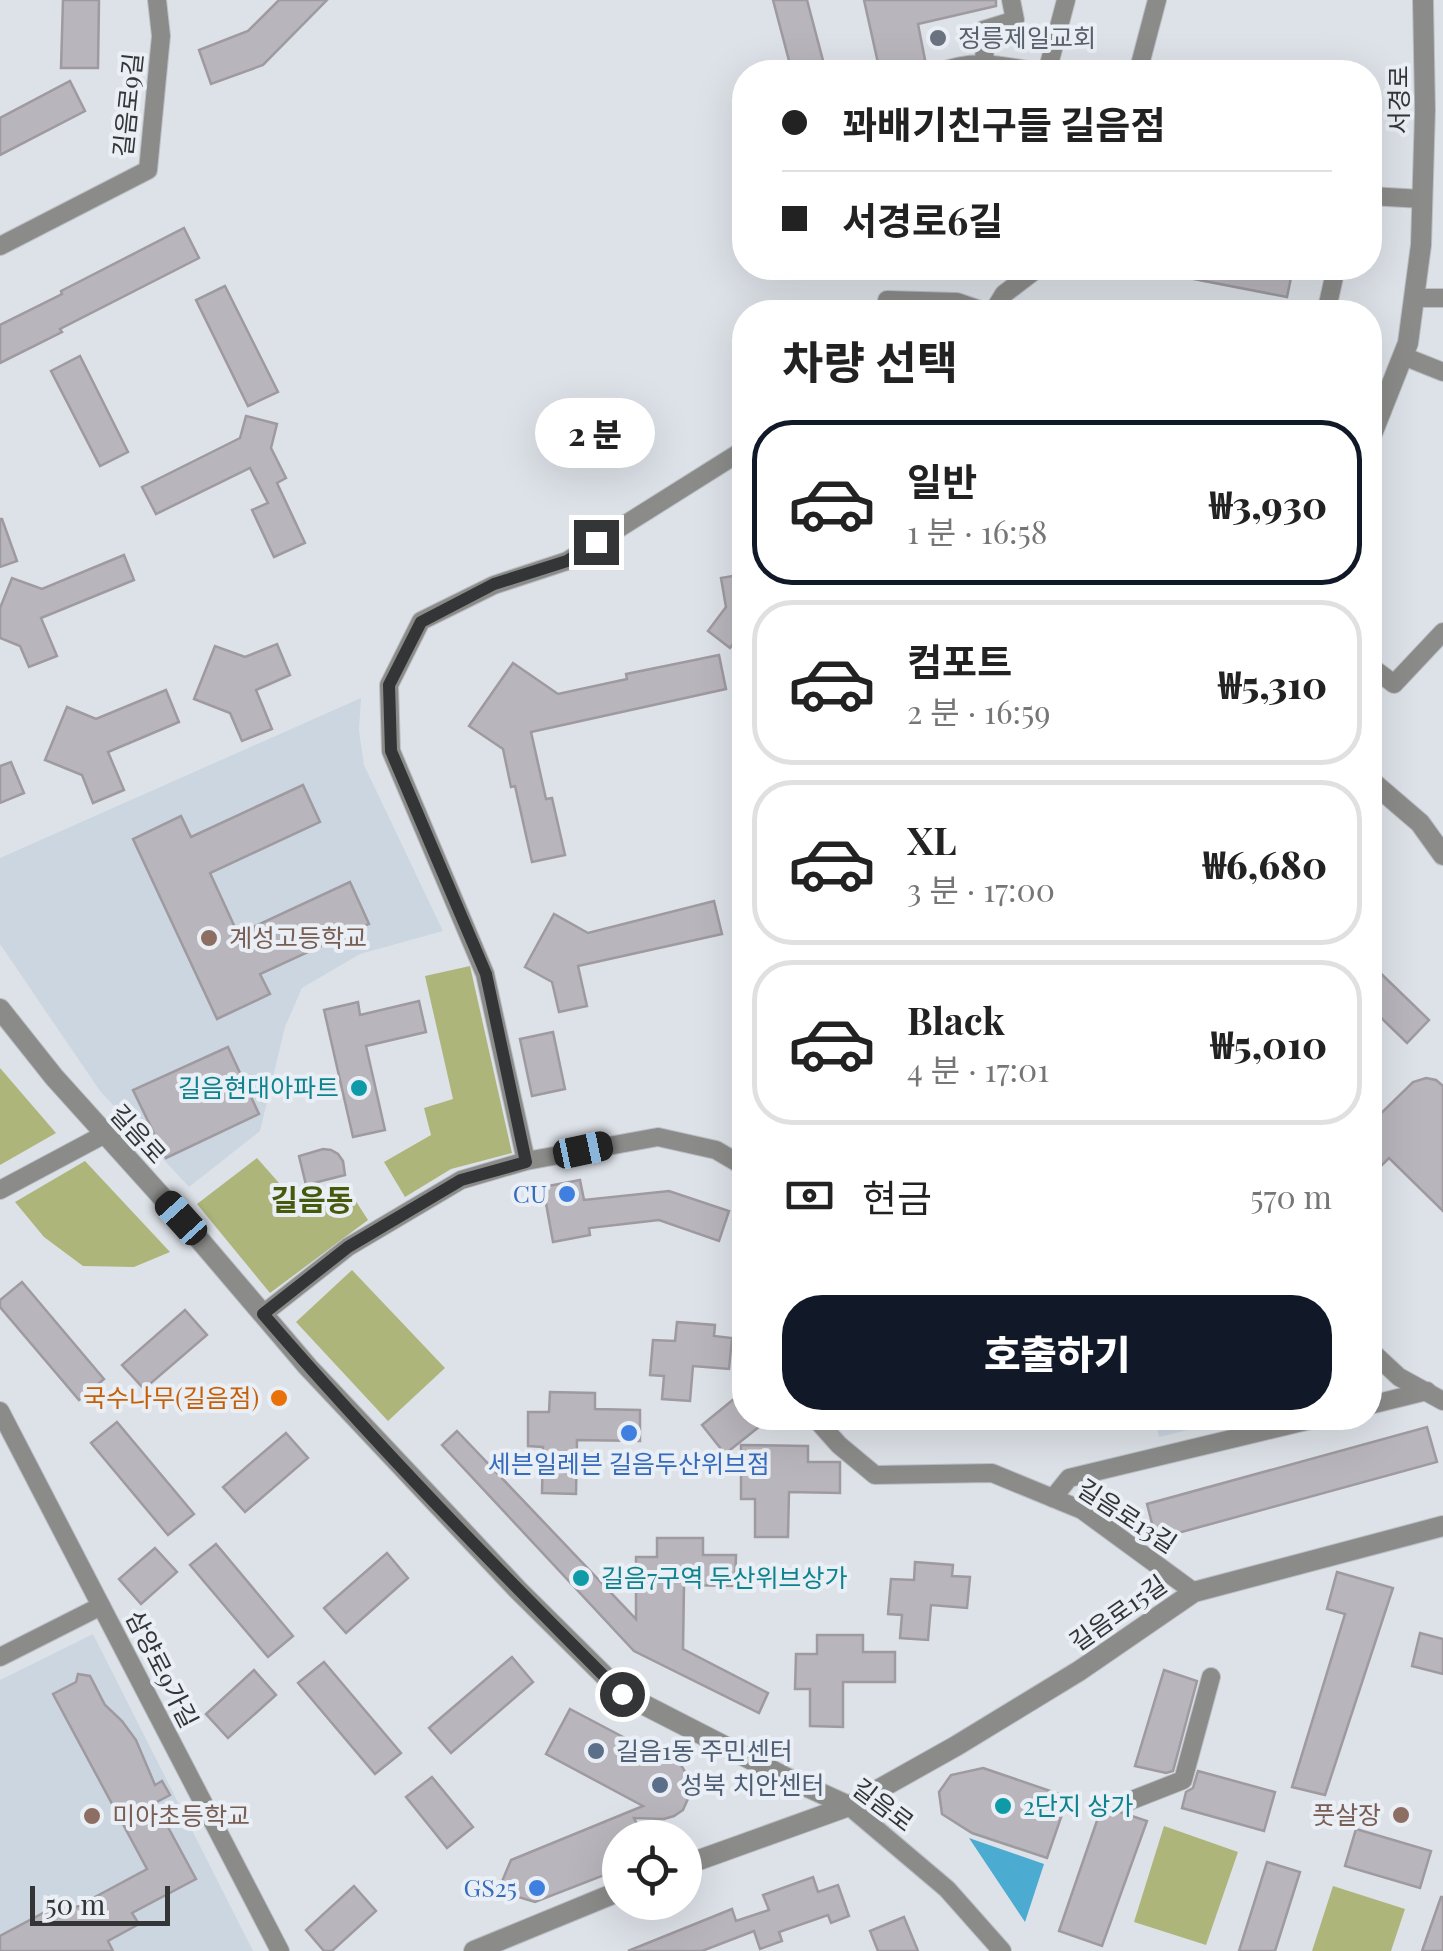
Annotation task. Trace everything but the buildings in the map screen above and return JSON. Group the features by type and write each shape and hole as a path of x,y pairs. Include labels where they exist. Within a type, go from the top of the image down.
{"street":[{"name":"길음로9길","path":"0,246 148,170 161,36 156,0"},
{"path":"984,60 983,30 1015,20 1011,0"},
{"path":"1050,60 1066,0"},
{"path":"1141,60 1157,0"},
{"name":"서경로","path":"1382,408 1408,343 1420,245 1425,110 1423,0"},
{"path":"1382,197 1422,199"},
{"path":"999,300 1022,280"},
{"path":"1414,298 1443,298"},
{"path":"1402,356 1443,372"},
{"path":"526,1162 486,974 391,751 389,685 421,622 494,584 567,561 732,457"},
{"path":"1382,675 1394,684 1443,632"},
{"path":"1382,790 1439,843"},
{"name":"길음로","path":"0,1009 54,1077 308,1366 622,1694 849,1806 947,1889 1002,1951"},
{"path":"0,1190 105,1134"},
{"path":"263,1314 348,1247 461,1180 526,1162 658,1136 716,1150 732,1159"},
{"path":"1382,1361 1399,1377 1435,1396"},
{"path":"1382,1403 1435,1396"},
{"name":"삼양로9가길","path":"0,1411 280,1951"},
{"name":"길음로13길","path":"825,1430 876,1475 992,1472 1082,1510 1194,1592"},
{"path":"1053,1498 1068,1478 1268,1430"},
{"name":"길음로15길","path":"702,1860 849,1806 1064,1681 1194,1592 1443,1526"},
{"path":"1,1654 101,1606"},
{"path":"1127,1802 1182,1780 1211,1677"},
{"path":"474,1951 602,1899"}],"shaded area":[{"name":"계성고등학교","path":"361,698 359,730 364,765 443,931 360,954 302,988 285,1027 260,1131 189,1187 100,1091 0,944 0,858"},
{"path":"1158,1430 1188,1430 1159,1437"},
{"name":"미아초등학교","path":"93,1634 253,1951 0,1951 0,1680"}],"green space":[{"path":"470,966 512,1153 451,1169 405,1197 384,1162 431,1135 424,1108 453,1099 425,976"},
{"path":"0,1068 56,1133 0,1165"},
{"path":"257,1158 301,1208 350,1192 368,1220 270,1293 197,1204"},
{"path":"85,1161 170,1252 134,1267 83,1266 44,1237 15,1202"},
{"path":"352,1270 445,1368 388,1421 296,1322"},
{"path":"1164,1826 1238,1852 1206,1945 1134,1922"},
{"path":"1333,1886 1405,1909 1391,1951 1312,1951"}],"water":[{"path":"969,1838 1044,1864 1025,1922"}],"place":[{"name":"정릉제일교회","path":"938,38"},
{"name":"계성고등학교","path":"209,938"},
{"name":"길음현대아파트","path":"359,1088"},
{"name":"CU","path":"567,1194"},
{"name":"국수나무(길음점)","path":"279,1398"},
{"name":"세븐일레븐 길음두산위브점","path":"629,1433"},
{"name":"길음7구역 두산위브상가","path":"581,1578"},
{"name":"길음1동 주민센터","path":"596,1751"},
{"name":"성북 치안센터","path":"660,1785"},
{"name":"2단지 상가","path":"1003,1806"},
{"name":"풋살장","path":"1401,1815"},
{"name":"미아초등학교","path":"92,1816"},
{"name":"GS25","path":"537,1888"}],"district":[{"name":"길음동","path":"312,1201"}],"route":[{"path":"596,542 567,561 494,584 421,622 389,685 391,751 486,974 526,1162 461,1180 348,1247 263,1314 465,1534 622,1694"}]}
